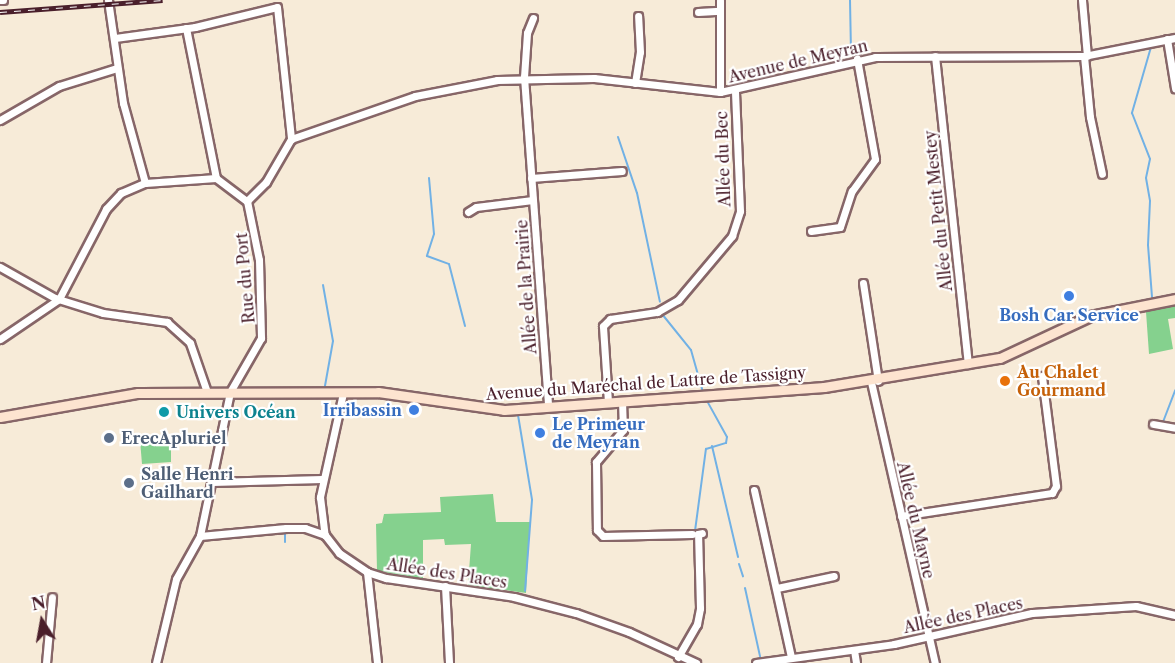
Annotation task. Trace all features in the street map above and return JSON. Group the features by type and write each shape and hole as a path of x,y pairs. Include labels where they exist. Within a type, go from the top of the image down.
{"main road":[{"name":"Avenue du Maréchal de Lattre de Tassigny","path":"0,417 108,396 207,392 393,393 480,409 548,407 874,381 1006,356 1090,316 1175,299"}],"street":[{"path":"108,0 115,38 117,68 145,183"},
{"path":"720,0 720,92"},
{"path":"1082,0 1090,117 1102,174"},
{"path":"0,339 59,299 106,208 121,193 145,183 216,178 247,201 266,182 291,139 277,7 186,28 115,38"},
{"path":"698,12 720,11"},
{"path":"635,83 640,52 638,16"},
{"name":"Allée de la Prairie","path":"533,18 527,33 524,77 548,407"},
{"path":"186,28 216,178"},
{"path":"1171,38 1175,88"},
{"name":"Avenue de Meyran","path":"291,139 415,96 524,77 594,78 720,92 857,59 935,56 1086,56 1171,38"},
{"name":"Allée du Petit Mestey","path":"935,56 968,364"},
{"path":"812,231 840,227 846,203 875,159 857,59"},
{"path":"0,120 58,86 117,68"},
{"name":"Allée du Bec","path":"608,402 603,326 610,319 657,312 678,300 732,236 740,211 735,90"},
{"path":"531,178 622,171"},
{"name":"Allée de la Prairie","path":"468,212 476,207 533,200"},
{"name":"Rue du Port","path":"156,663 176,579 200,536 230,392 237,374 257,349 263,331 260,260 247,201"},
{"path":"0,267 59,299 103,314 167,322 190,344 207,392"},
{"name":"Allée du Mayne","path":"863,283 874,381 901,516 935,663"},
{"path":"901,516 1052,493 1056,486 1042,376"},
{"path":"200,536 305,528 325,536 320,497 322,479 343,393"},
{"path":"622,401 623,430 596,462 597,530 603,536 692,534"},
{"path":"1159,426 1175,428"},
{"path":"212,482 322,479"},
{"path":"754,490 791,657"},
{"path":"678,657 697,624 700,608 698,534 702,533"},
{"name":"Allée des Places","path":"325,536 339,553 368,572 514,597 576,613 629,632 678,657 696,663"},
{"path":"368,572 377,663"},
{"path":"777,588 834,576"},
{"path":"445,586 449,663"},
{"path":"46,663 52,597"},
{"name":"Allée des Places","path":"756,663 854,650 1032,614 1110,606 1136,606 1175,615"},
{"path":"854,650 855,663"}],"green space":[{"path":"1175,302 1175,318 1168,319 1173,349 1149,354 1146,312"},
{"path":"140,440 171,441 171,462 142,464"},
{"path":"493,494 496,522 530,522 526,593 468,585 471,544 445,545 444,539 423,540 423,579 377,571 376,524 382,523 384,514 441,512 440,497"}],"waterway":[{"path":"850,0 851,52"},
{"path":"1151,47 1132,113 1150,159 1146,178 1150,201 1148,245 1152,297"},
{"path":"618,137 637,193 660,302"},
{"path":"429,178 434,234 427,256 449,264 465,326"},
{"path":"323,285 333,341 325,386"},
{"path":"662,314 691,350 702,389"},
{"path":"1163,422 1175,390"},
{"path":"695,531 706,449 726,443 727,437 708,403"},
{"path":"518,415 532,500 525,591"},
{"path":"712,446 738,557"},
{"path":"285,530 285,542"},
{"path":"739,564 743,576"},
{"path":"745,588 760,656"}],"railway":[{"path":"0,12 163,0"}],"place":[{"name":"Bosh Car Service","path":"1069,296"},
{"name":"Au Chalet Gourmand","path":"1005,381"},
{"name":"Irribassin","path":"414,410"},
{"name":"Univers Océan","path":"164,412"},
{"name":"Le Primeur de Meyran","path":"540,433"},
{"name":"ErecApluriel","path":"109,438"},
{"name":"Salle Henri Gailhard","path":"129,483"}]}
